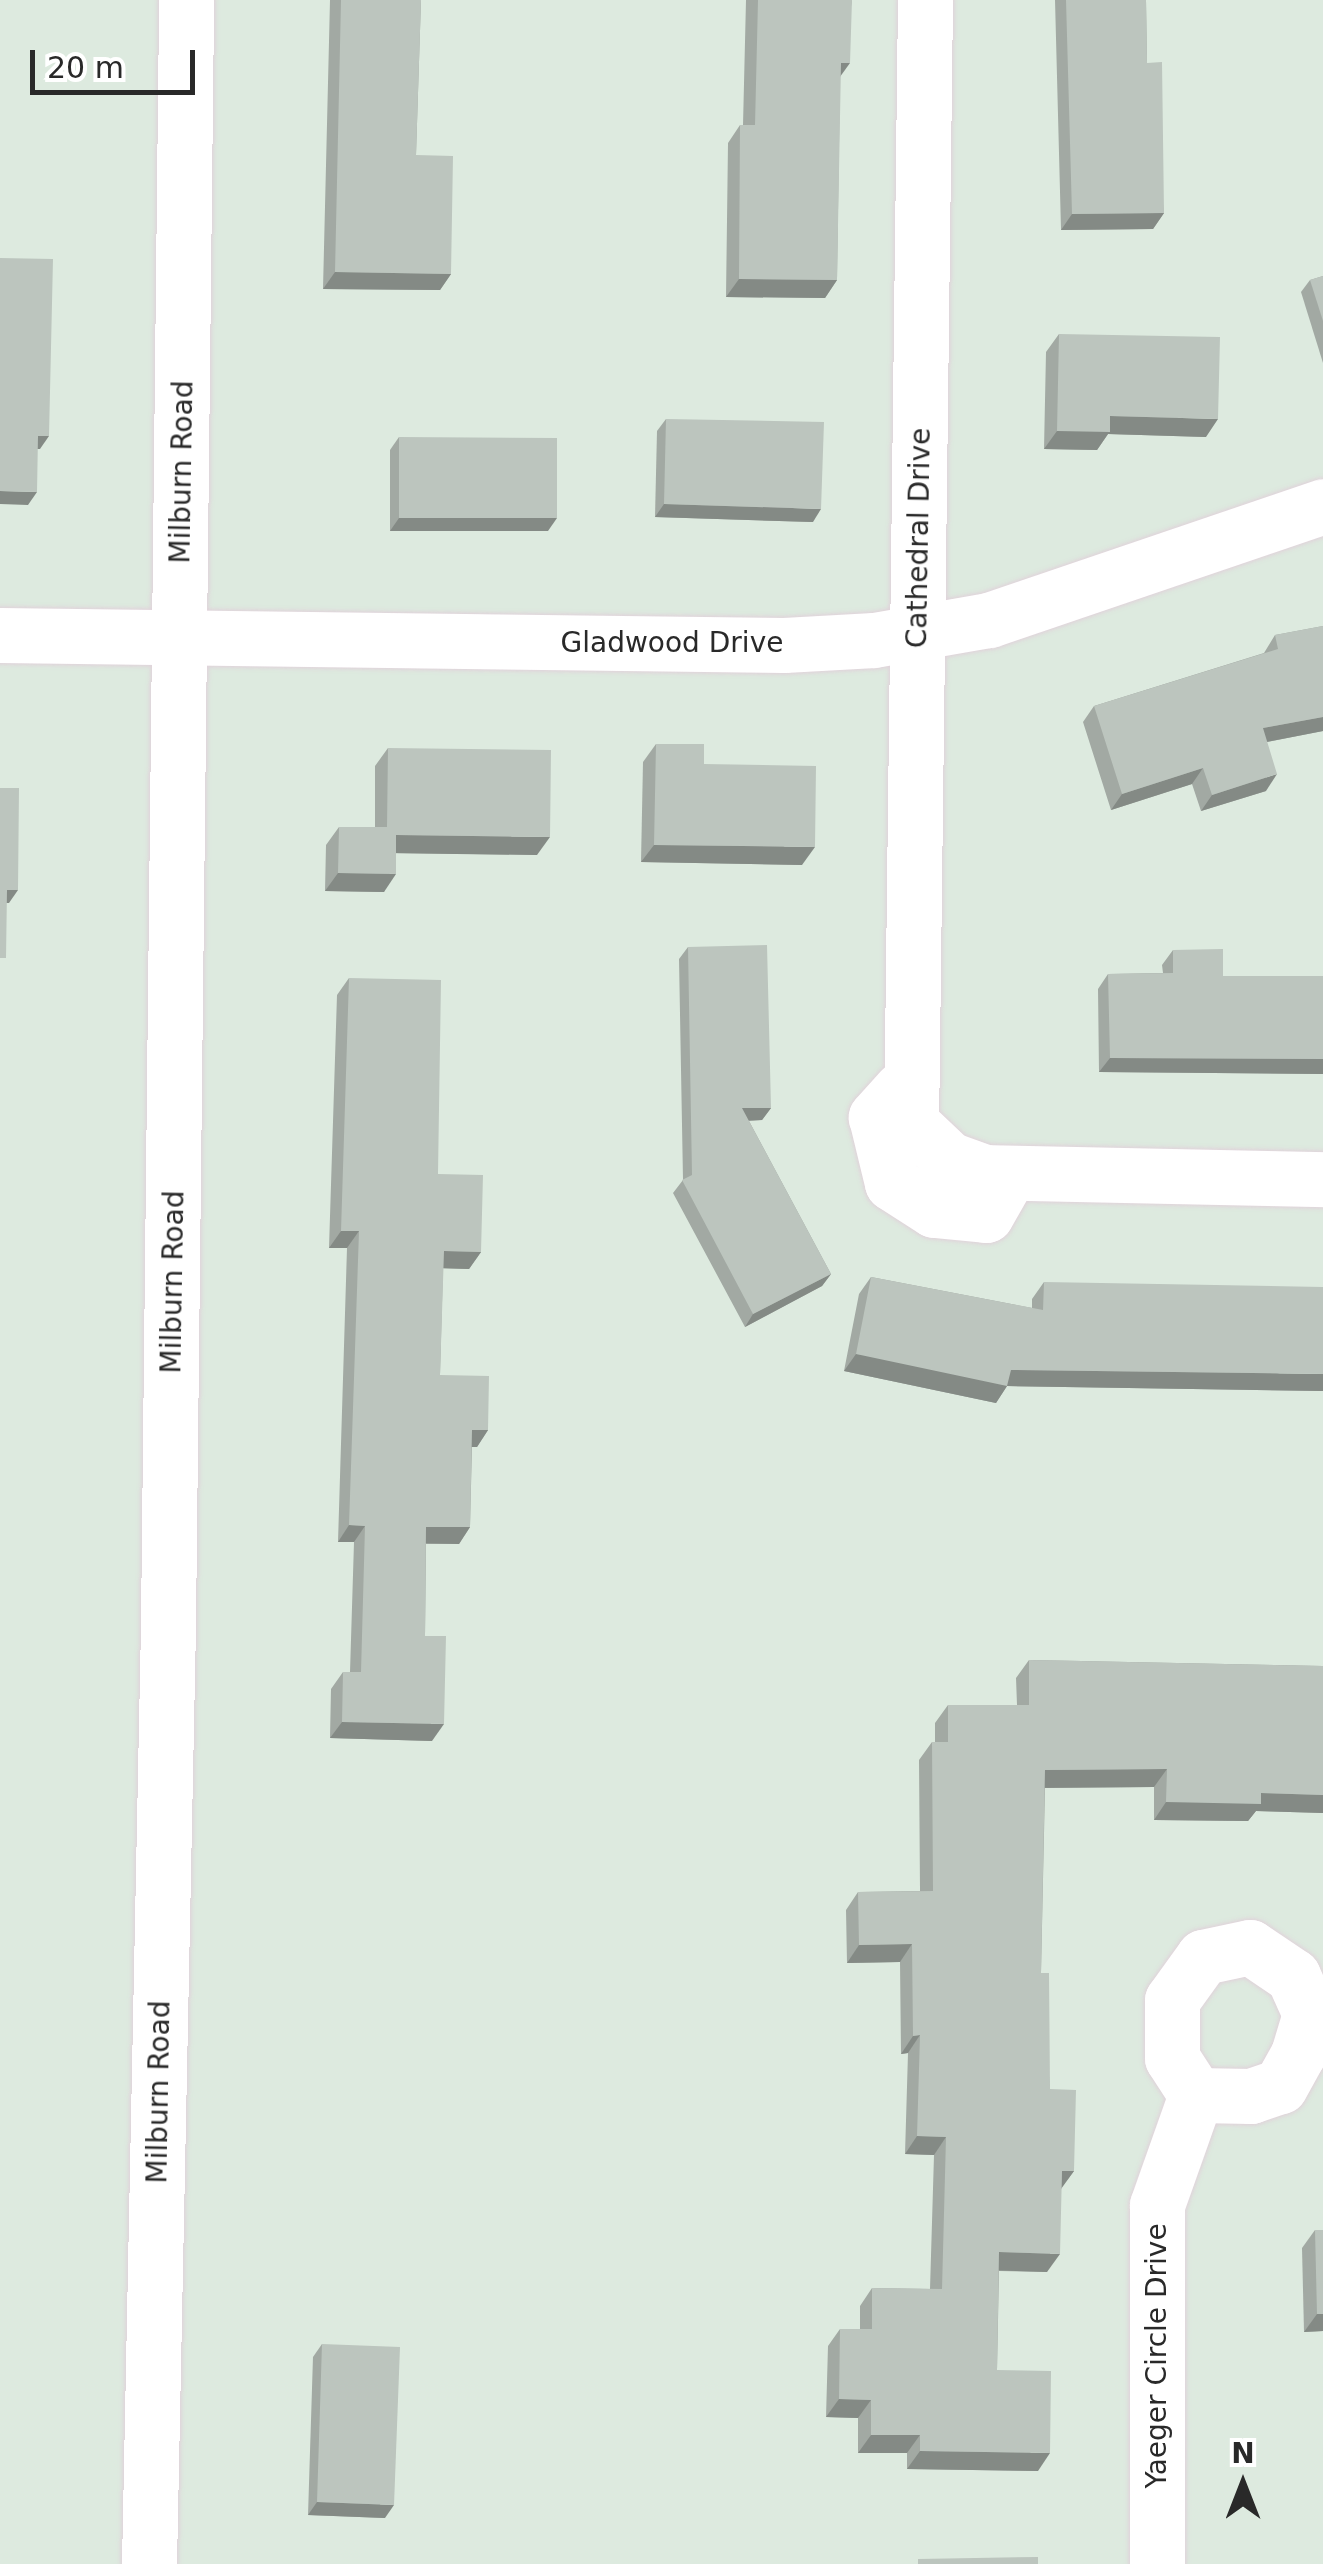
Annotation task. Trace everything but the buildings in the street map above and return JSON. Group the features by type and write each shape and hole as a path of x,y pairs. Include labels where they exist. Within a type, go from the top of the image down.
{"street":[{"name":"Milburn Road","path":"148,2564 180,638 186,0"},
{"name":"Cathedral Drive","path":"925,0 911,1123 950,1159 1010,1173 1323,1179"},
{"name":"Gladwood Drive","path":"0,635 784,645 918,635 988,620 1323,506"},
{"name":"Yaeger Circle Drive","path":"1156,2564 1156,2206 1196,2095"}]}
